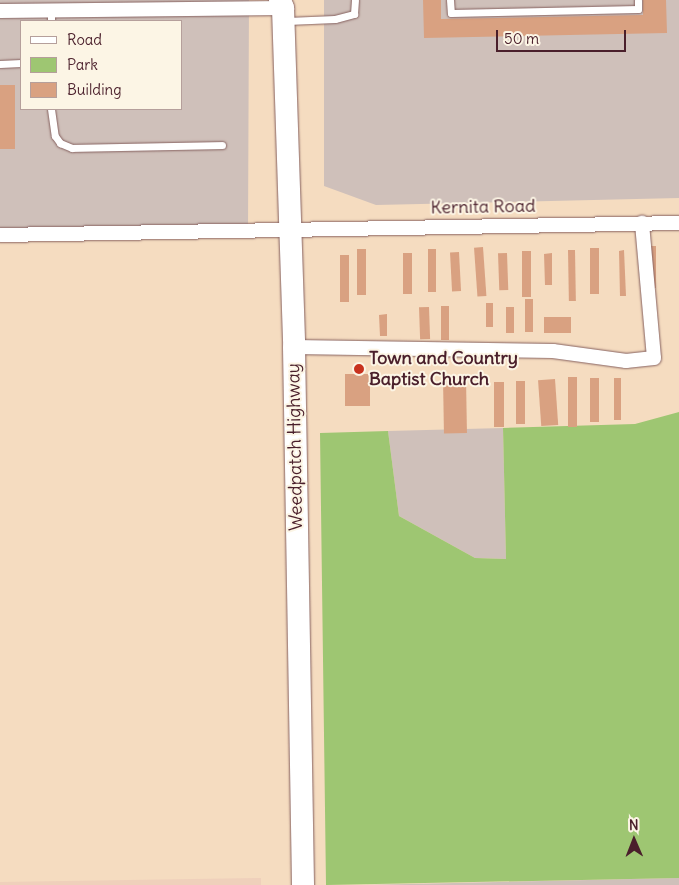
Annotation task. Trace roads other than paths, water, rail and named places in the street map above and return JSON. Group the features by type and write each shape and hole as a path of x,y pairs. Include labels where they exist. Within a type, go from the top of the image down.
{"main road":[{"name":"Weedpatch Highway","path":"284,7 288,229 294,347 302,885"}],"street":[{"path":"0,11 50,16 162,5 284,7"},
{"name":"Kernita Road","path":"0,235 679,222"},
{"path":"294,347 553,351 626,361 654,358 642,223"}],"lane":[{"path":"284,7 335,19 354,14 355,0"},
{"path":"450,0 451,13 638,9 638,0"},
{"path":"0,64 20,63"},
{"path":"51,110 55,136 60,143 72,148 222,145"}],"place":[{"name":"Town and Country Baptist Church","path":"359,369"}]}
